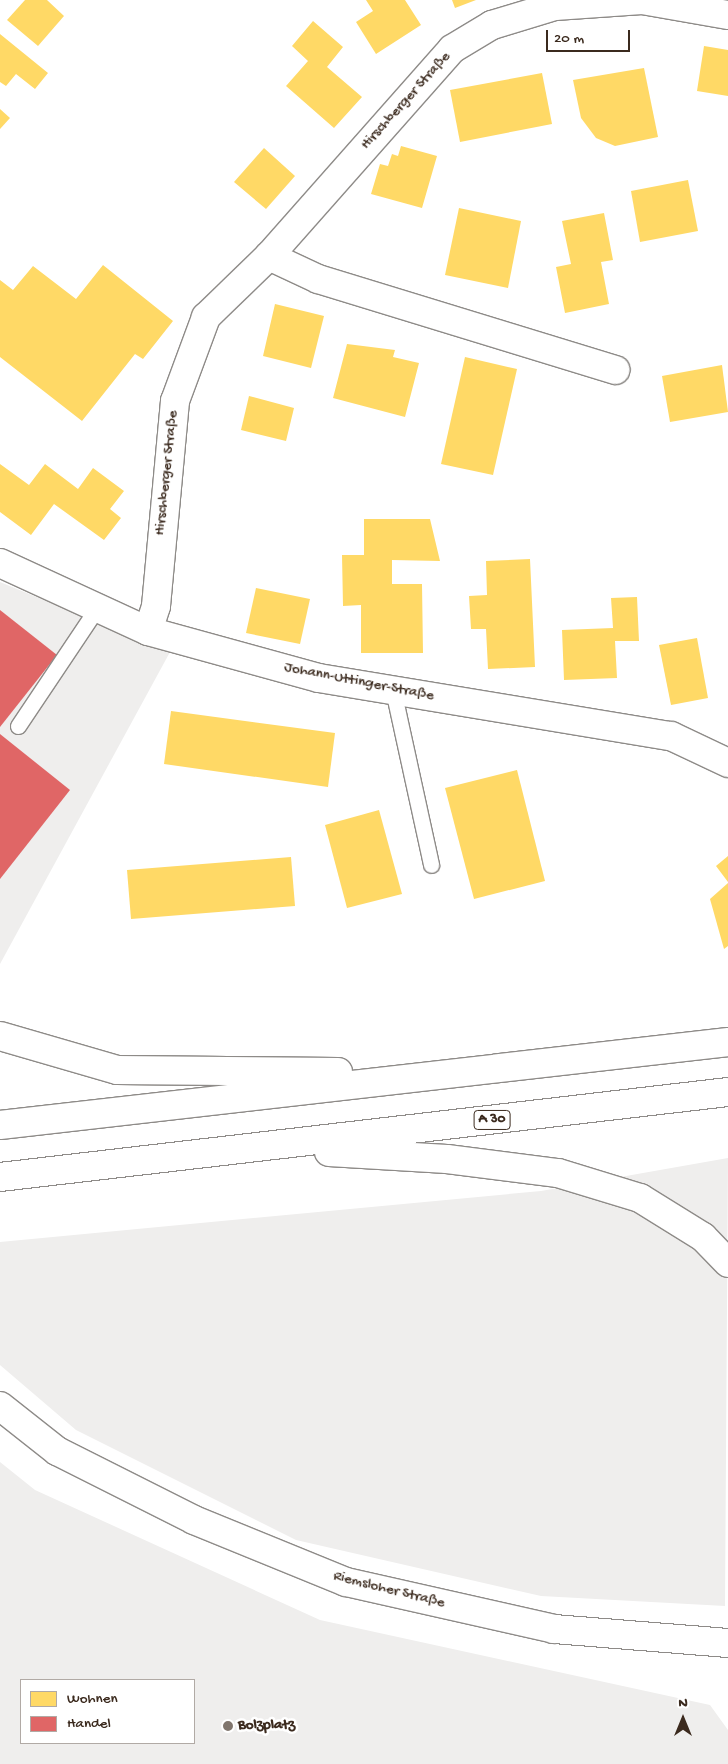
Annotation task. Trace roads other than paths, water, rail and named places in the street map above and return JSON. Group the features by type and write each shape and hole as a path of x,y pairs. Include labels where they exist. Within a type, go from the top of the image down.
{"main road":[{"name":"Hirschberger Straße","path":"148,631 156,606 174,401 206,317 269,256 452,49 492,25 555,6 642,0 728,15"},
{"path":"269,256 318,280 615,370"},
{"name":"Johann-Uttinger-Straße","path":"0,564 148,631 319,678 671,736 728,763"},
{"path":"0,1036 117,1070 462,1073"},
{"path":"0,1125 728,1042"},
{"name":"A 30","path":"0,1177 728,1092"},
{"path":"256,1148 448,1159 558,1173 640,1198 703,1237 728,1263"},
{"name":"Riemsloher Straße","path":"0,1406 66,1456 194,1520 346,1582 554,1628 728,1644"}],"lane":[{"path":"18,726 97,608"},
{"path":"393,690 431,865"}],"place":[{"name":"Bolzplatz","path":"228,1726"}]}
